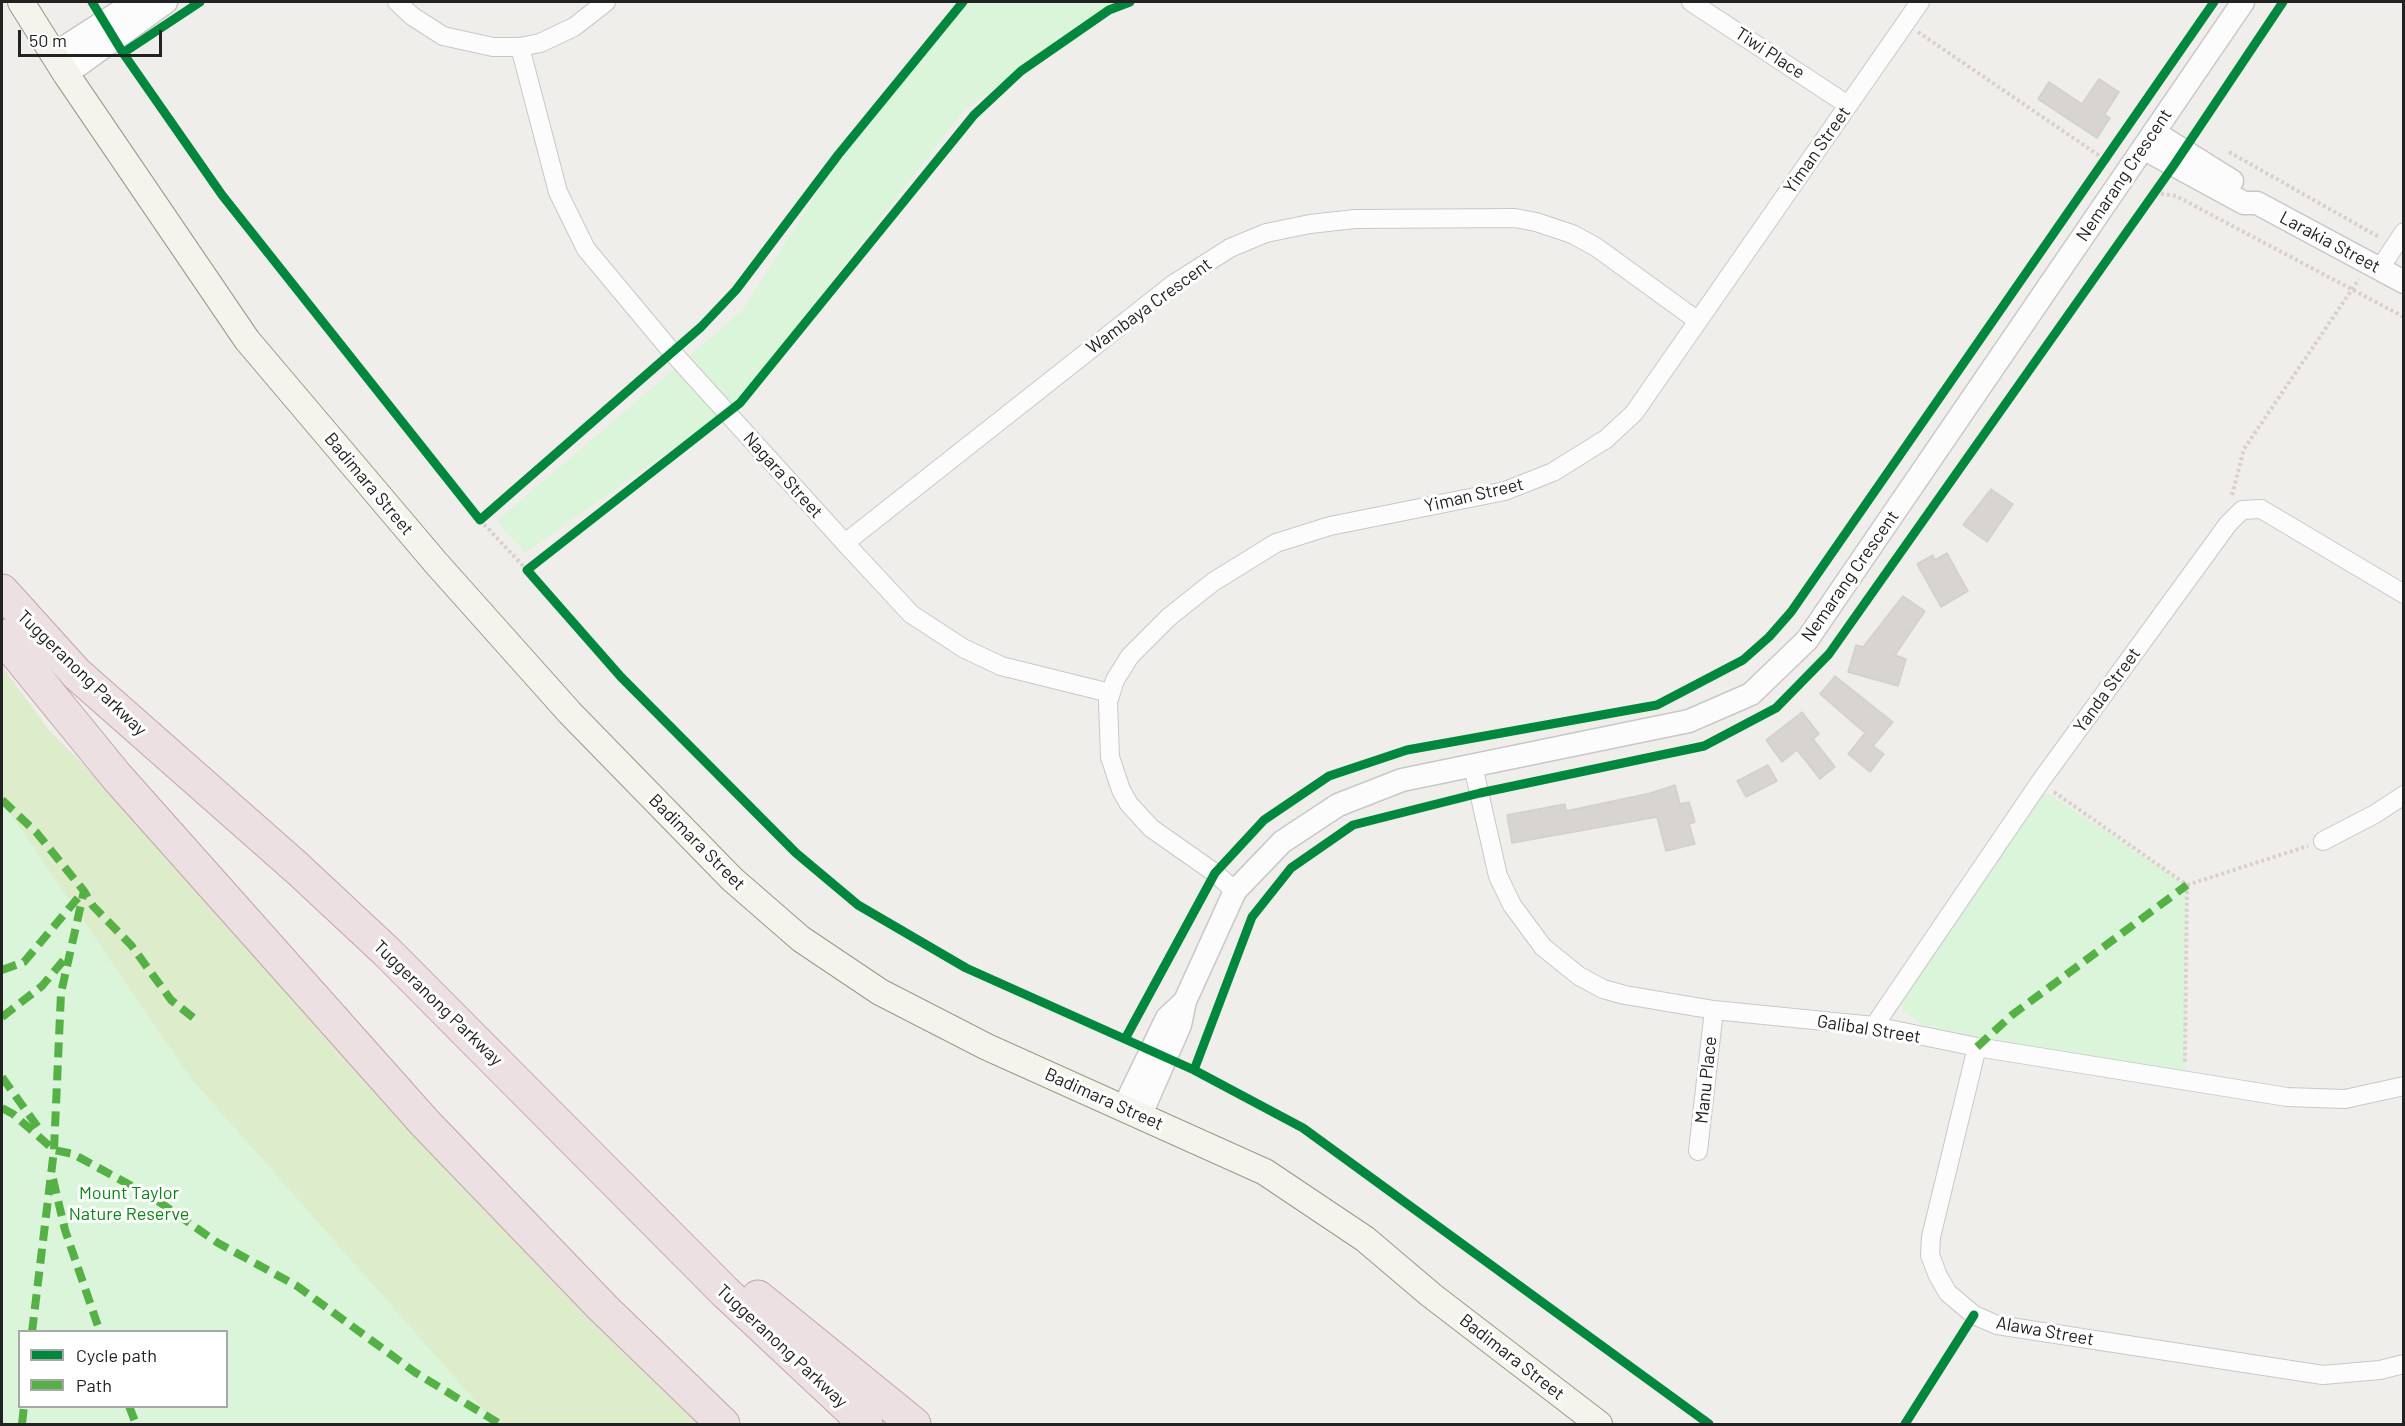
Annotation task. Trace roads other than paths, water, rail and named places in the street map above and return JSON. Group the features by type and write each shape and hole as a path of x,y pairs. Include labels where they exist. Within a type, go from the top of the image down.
{"highway":[{"name":"Tuggeranong Parkway","path":"2,591 77,674 297,868 394,959 725,1292 866,1425"},
{"name":"Tuggeranong Parkway","path":"2,636 132,794 489,1192 723,1425"},
{"path":"489,1192 518,1245 692,1425"},
{"path":"629,1196 706,1251 914,1425"}],"main road":[{"name":"Badimara Street","path":"21,2 60,64 247,340 436,563 570,713 732,879 801,939 880,992 987,1047 1265,1172 1365,1239 1431,1295 1599,1425"}],"street":[{"path":"60,64 135,2"},
{"path":"60,64 166,2"},
{"path":"397,2 412,16 443,36 493,47 520,47 540,43 590,17 606,2"},
{"name":"Tiwi Place","path":"1691,2 1848,105"},
{"name":"Yiman Street","path":"1235,891 1215,873 1150,828 1129,804 1114,774 1110,757 1110,693 1130,656 1169,617 1212,582 1276,543 1330,526 1505,491 1574,461 1606,439 1634,413 1920,2"},
{"name":"Nemarang Crescent","path":"1133,1111 1167,1018 1185,1001 1235,891 1282,842 1338,805 1402,780 1689,721 1751,694 1807,640 2242,2"},
{"name":"Nagara Street","path":"520,47 558,192 586,249 672,352 845,543 912,614 963,648 1001,666 1110,693"},
{"name":"Larakia Street","path":"2149,140 2174,165 2244,204 2257,204 2403,282"},
{"name":"Larakia Street","path":"2149,140 2250,192 2257,204"},
{"name":"Wambaya Crescent","path":"845,543 1172,285 1230,248 1266,233 1310,224 1355,219 1515,218 1536,222 1572,234 1596,247 1698,321"},
{"path":"2375,266 2399,239"},
{"name":"Yanda Street","path":"1874,1026 2040,782 2228,524 2242,510 2261,509 2403,594"},
{"name":"Galibal Street","path":"1473,766 1498,876 1512,905 1543,947 1579,976 1603,988 1625,995 1714,1010 1874,1026 1977,1047 2287,1097 2345,1099 2403,1086"},
{"path":"2323,841 2375,814 2403,795"},
{"name":"Manu Place","path":"1698,1151 1714,1010"},
{"name":"Alawa Street","path":"1977,1047 1931,1237 1930,1256 1948,1293 1974,1315 1997,1324 2323,1375 2380,1370 2403,1364"}],"park label":[{"name":"Mount Taylor Nature Reserve","path":"129,1203"}]}
